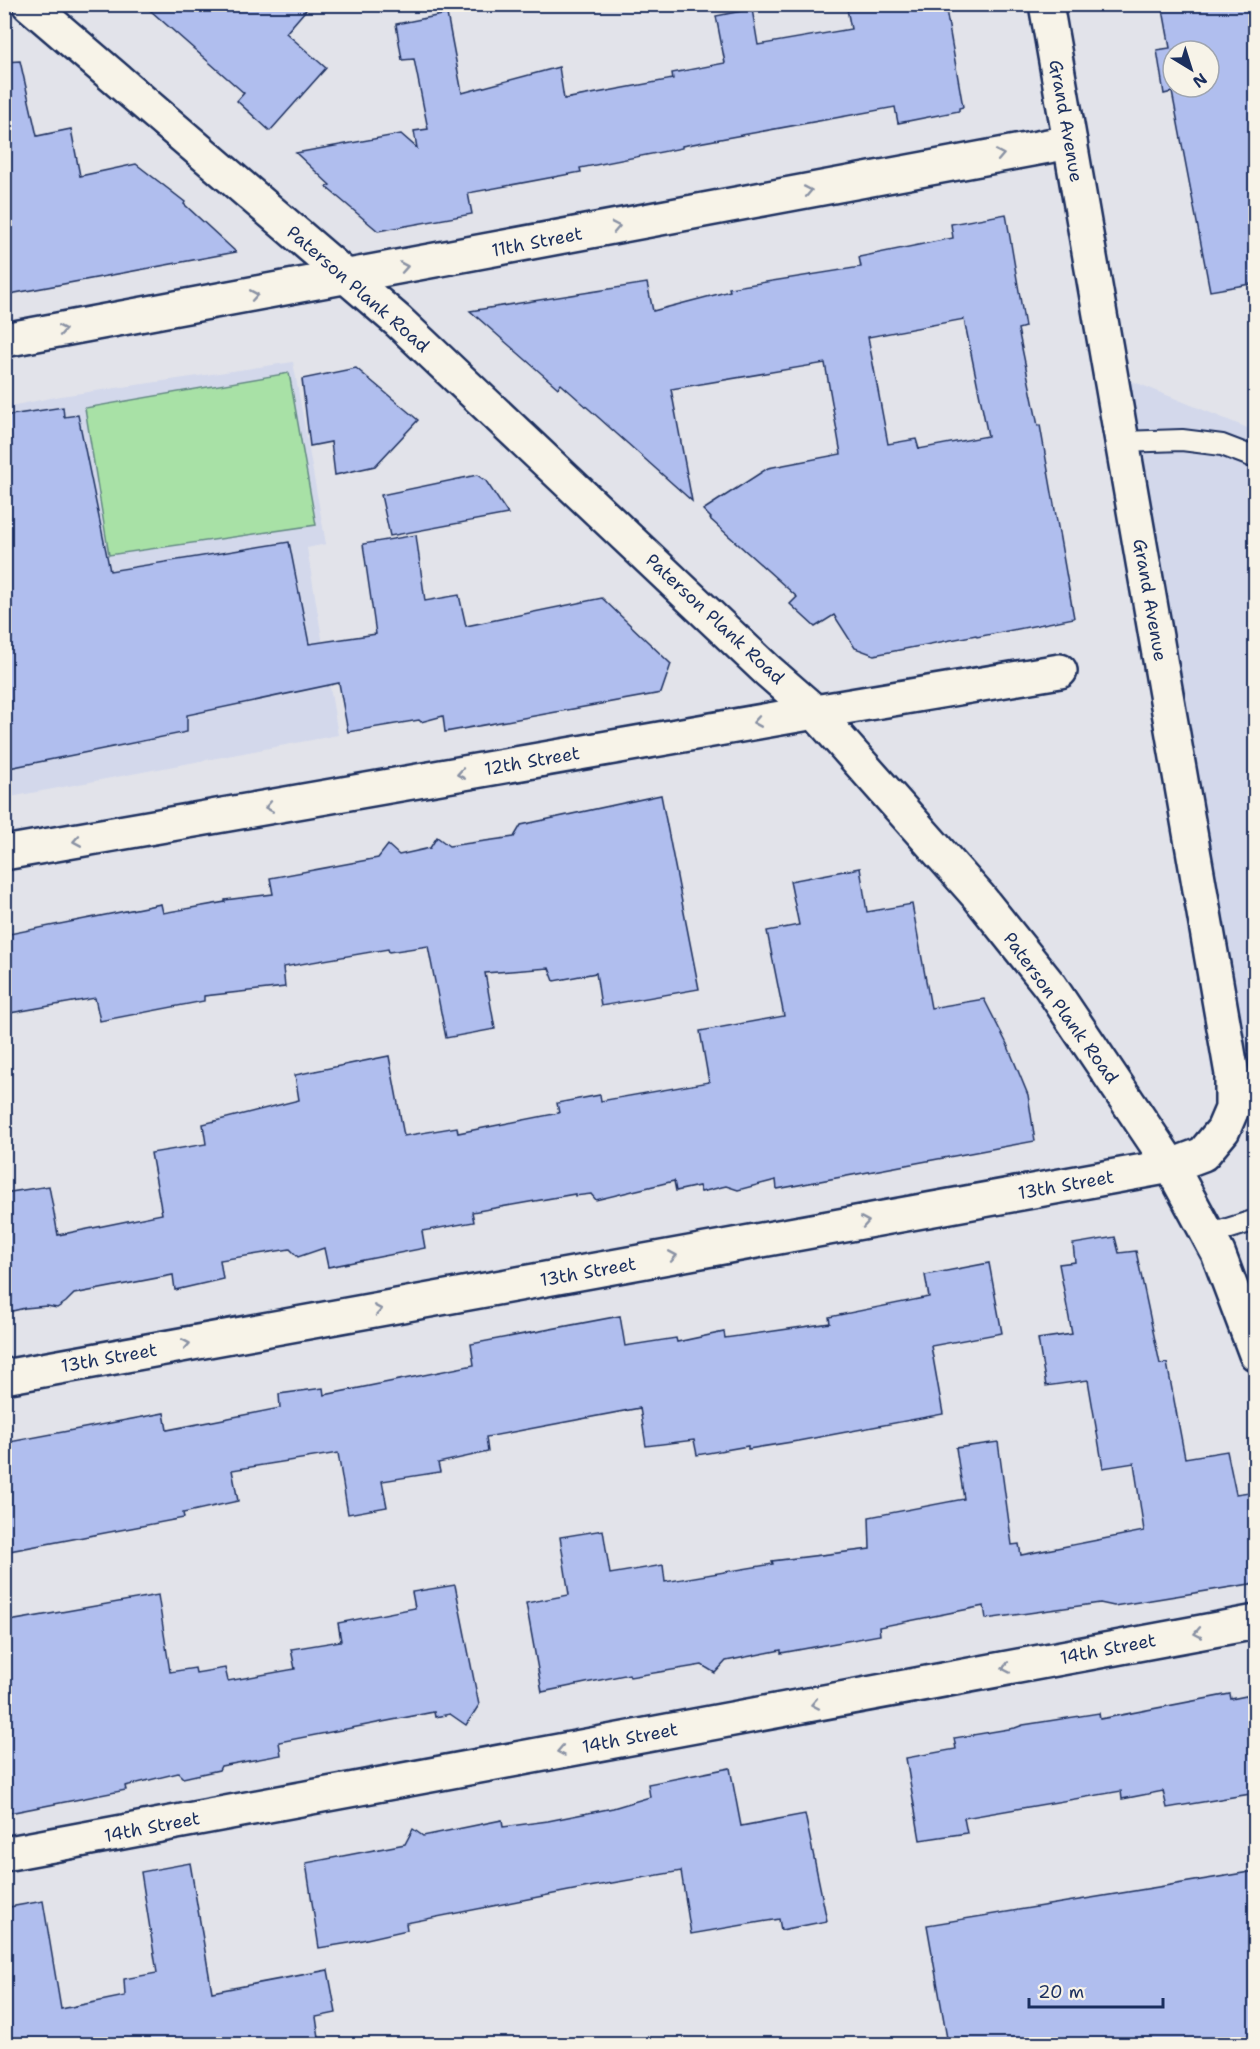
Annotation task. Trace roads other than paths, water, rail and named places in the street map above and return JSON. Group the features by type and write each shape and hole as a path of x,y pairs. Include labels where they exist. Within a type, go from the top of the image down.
{"street":[{"name":"Paterson Plank Road","path":"29,4 398,321 814,712 979,897 1050,986 1170,1166 1218,1253 1256,1354"},
{"name":"Grand Avenue","path":"1046,4 1232,1074 1232,1109 1223,1130 1203,1154 1170,1166"},
{"name":"11th Street","path":"4,340 1070,142"},
{"name":"12th Street","path":"4,853 1060,671"},
{"name":"13th Street","path":"4,1377 1170,1166"},
{"name":"14th Street","path":"4,1854 1256,1622"}],"lane":[{"path":"1122,442 1176,439 1222,445 1256,458"},
{"path":"1208,1235 1256,1220"}]}
